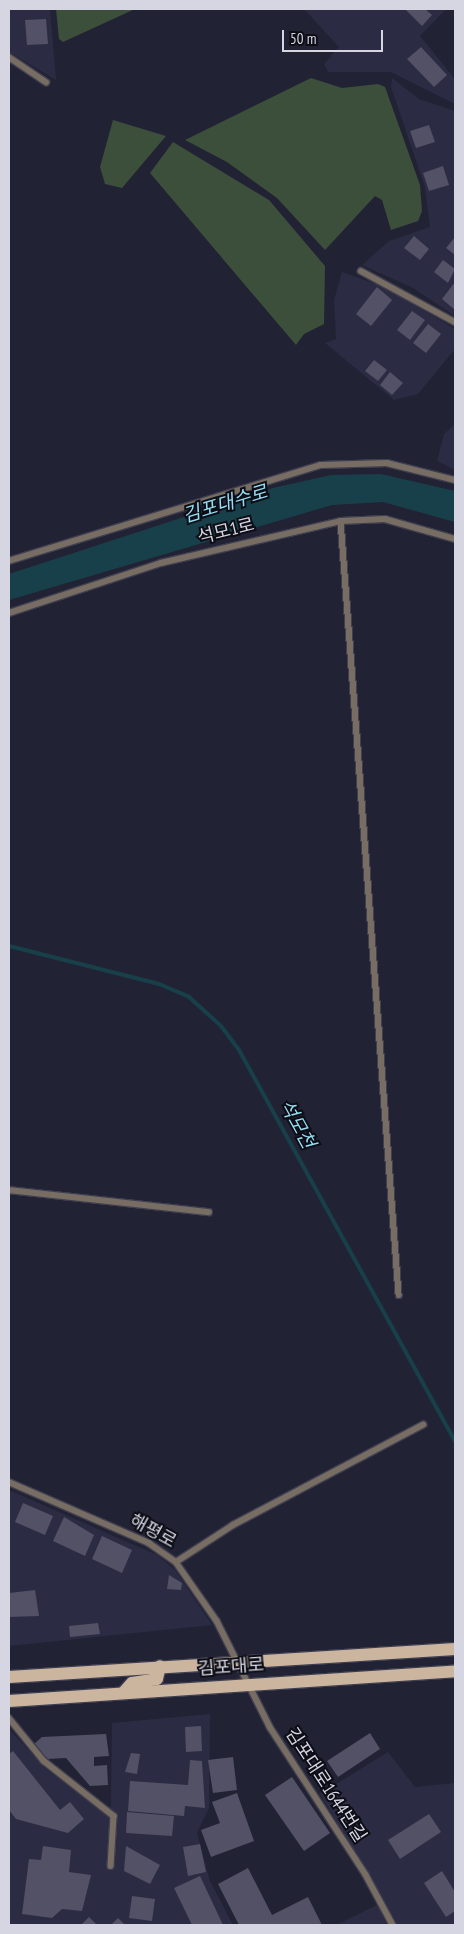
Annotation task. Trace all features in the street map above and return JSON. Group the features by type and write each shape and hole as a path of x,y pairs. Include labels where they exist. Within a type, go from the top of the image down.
{"main road":[{"name":"김포대로","path":"9,1677 235,1661 455,1649"},
{"path":"123,1693 136,1682 157,1679 160,1666"},
{"name":"김포대로","path":"9,1701 246,1683 455,1670"}],"lane":[{"path":"9,58 46,82"},
{"path":"361,271 455,322"},
{"path":"9,561 321,465 387,463 455,480"},
{"name":"석모1로","path":"9,613 180,558 341,521 385,520 455,540"},
{"path":"341,521 399,1295"},
{"path":"9,1190 208,1212"},
{"path":"176,1562 233,1525 423,1425"},
{"name":"해평로","path":"9,1482 149,1543 176,1562 217,1621 235,1661"},
{"name":"김포대로1644번길","path":"235,1661 246,1683 366,1875 392,1925"},
{"path":"9,1718 44,1761 114,1816 111,1866"}],"shaded area":[{"path":"9,9 50,9 56,80 9,52"},
{"path":"56,9 135,9 63,42 59,39"},
{"path":"304,9 446,9 420,36 455,79 455,104 391,72 328,72 324,64 339,47"},
{"path":"311,78 342,88 378,84 385,87 420,185 422,211 418,221 391,230 382,200 375,196 325,250 277,198 227,162 185,140"},
{"path":"392,78 419,99 455,111 455,316 413,288 362,265 389,241 430,227 425,187 391,87"},
{"path":"113,120 166,136 122,188 105,184 100,167"},
{"path":"173,142 269,200 325,266 324,324 304,334 296,345 150,173"},
{"path":"342,272 384,287 455,329 455,349 418,394 394,400 325,343 336,339 334,300"},
{"path":"455,424 455,470 437,461 444,434"},
{"path":"9,1490 157,1555 175,1570 212,1625 9,1646"},
{"path":"210,1714 209,1808 197,1833 210,1881 233,1925 9,1925 9,1729 46,1769 105,1814 111,1805 112,1723"},
{"path":"388,1752 415,1787 455,1783 455,1925 398,1925 320,1794"},
{"path":"377,1905 387,1925 336,1925"}],"water":[{"name":"김포대수로","path":"381,474 455,491 455,522 383,502 332,505 9,600 9,574 273,488 331,475"}],"building":[{"path":"405,9 425,9 432,15 422,26"},
{"path":"46,19 48,44 27,45 25,20"},
{"path":"421,47 447,75 434,87 407,59"},
{"path":"429,125 435,142 416,148 410,131"},
{"path":"443,166 449,185 429,191 423,173"},
{"path":"414,236 429,249 420,260 404,248"},
{"path":"455,237 455,255 446,248"},
{"path":"443,260 455,269 448,283 434,272"},
{"path":"455,282 455,310 442,299"},
{"path":"377,287 392,300 371,326 356,314"},
{"path":"412,311 425,320 410,340 397,330"},
{"path":"428,324 441,334 426,353 413,343"},
{"path":"374,360 387,370 378,381 365,371"},
{"path":"390,372 403,383 392,395 380,385"},
{"path":"23,1503 53,1516 45,1535 15,1522"},
{"path":"64,1517 94,1535 85,1556 53,1541"},
{"path":"102,1536 132,1550 122,1573 92,1559"},
{"path":"169,1575 182,1583 181,1590 167,1589"},
{"path":"35,1590 39,1616 9,1617 9,1593"},
{"path":"98,1623 100,1634 70,1637 69,1626"},
{"path":"201,1726 202,1751 186,1752 185,1727"},
{"path":"370,1733 380,1749 338,1777 327,1761"},
{"path":"106,1734 109,1756 94,1757 94,1766 107,1765 108,1785 90,1786 66,1758 47,1759 34,1744 42,1737"},
{"path":"13,1751 60,1810 70,1802 84,1819 68,1833 16,1819 9,1810 9,1754"},
{"path":"131,1753 140,1754 137,1774 125,1772"},
{"path":"233,1757 237,1790 213,1793 208,1760"},
{"path":"190,1760 202,1761 205,1808 185,1806 184,1816 128,1811 130,1781 188,1785"},
{"path":"292,1777 330,1833 304,1851 265,1795"},
{"path":"237,1793 254,1841 211,1857 201,1830 220,1823 212,1802"},
{"path":"127,1812 174,1816 172,1836 126,1833"},
{"path":"429,1814 441,1832 400,1859 388,1840"},
{"path":"200,1844 206,1872 188,1876 183,1847"},
{"path":"43,1846 71,1850 69,1872 91,1875 82,1911 62,1909 52,1918 22,1914 29,1859 41,1860"},
{"path":"126,1846 160,1865 150,1884 124,1871"},
{"path":"248,1868 272,1915 308,1897 322,1925 239,1925 218,1884"},
{"path":"442,1871 455,1892 455,1911 446,1917 424,1883"},
{"path":"200,1876 223,1925 192,1925 174,1888"},
{"path":"132,1896 155,1899 152,1921 129,1918"},
{"path":"89,1917 97,1925 81,1925"},
{"path":"118,1918 125,1925 111,1925"}],"waterway":[{"name":"석모천","path":"9,946 159,984 189,997 221,1026 239,1050 455,1441"}]}
